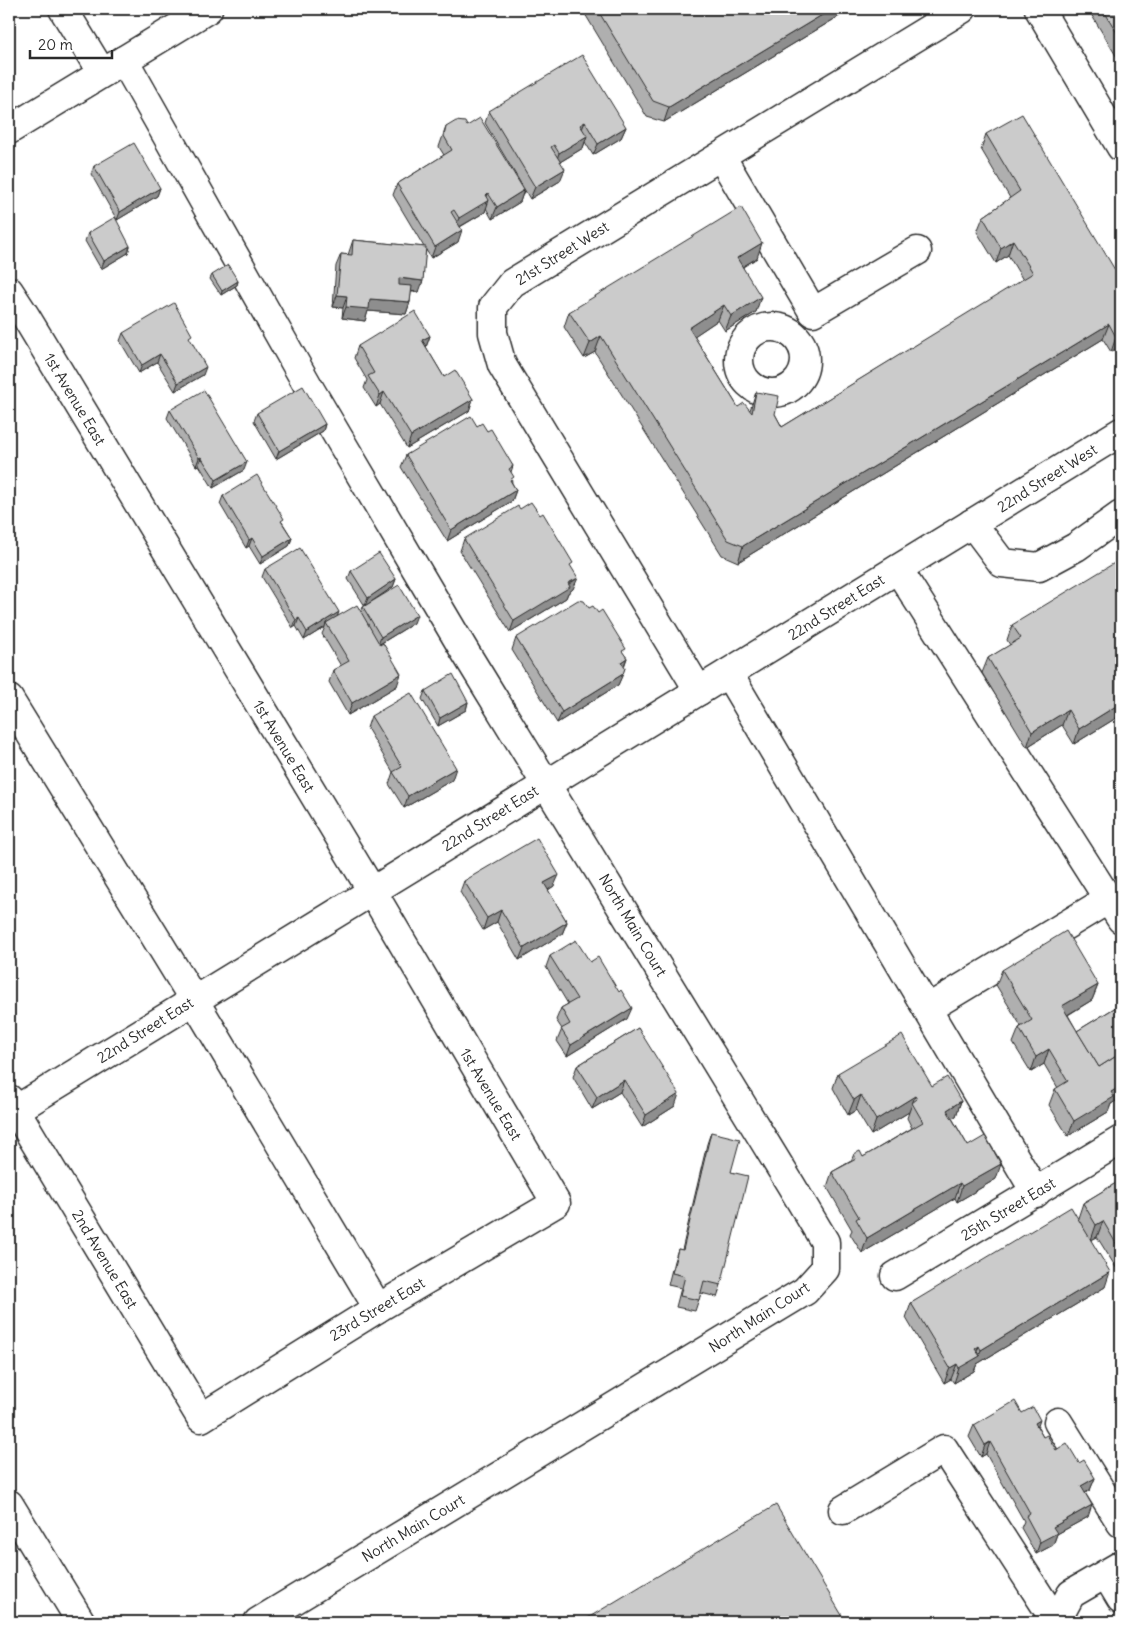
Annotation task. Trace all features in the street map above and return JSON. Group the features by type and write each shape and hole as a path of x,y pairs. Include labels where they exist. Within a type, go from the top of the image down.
{"street":[{"path":"63,9 113,66"},
{"path":"9,130 208,9"},
{"name":"21st Street West","path":"699,691 502,365 493,333 493,307 512,283 962,9"},
{"path":"1039,9 1121,147"},
{"name":"North Main Court","path":"113,66 316,399 464,650 547,783 824,1242 825,1269 805,1291 258,1622"},
{"path":"720,156 813,312"},
{"path":"785,329 917,251"},
{"name":"1st Avenue East","path":"9,291 372,891 556,1203"},
{"name":"22nd Street West","path":"972,523 1121,432"},
{"path":"972,523 1002,563 1040,567 1076,547 1121,515"},
{"name":"22nd Street East","path":"11,1108 194,1000 972,523"},
{"path":"898,569 1115,909 927,1009"},
{"path":"728,673 1036,1193"},
{"path":"9,699 194,1000 378,1308"},
{"name":"2nd Avenue East","path":"11,1108 201,1418"},
{"name":"25th Street East","path":"895,1276 1036,1193 1121,1140"},
{"name":"23rd Street East","path":"201,1418 378,1308 556,1203"},
{"path":"1058,1422 1121,1523"},
{"path":"843,1510 944,1449 1056,1622 1071,1594 1114,1569 1121,1599"},
{"path":"9,1504 80,1622"}],"building":[{"path":"597,9 832,9 669,107 653,101"},
{"path":"1103,9 1121,9 1121,40"},
{"path":"582,55 626,127 598,144 585,122 580,125 587,136 559,153 554,145 551,147 565,169 535,187 489,111"},
{"path":"1022,114 1121,280 1121,334 1116,337 1109,324 743,546 728,540 601,336 590,343 569,312 741,207 762,243 737,258 761,297 731,316 724,305 689,328 738,407 744,403 752,413 756,392 779,396 775,414 782,427 1033,273 1013,240 1001,248 983,217 1020,191 986,134"},
{"path":"480,118 524,190 497,207 488,193 486,195 489,200 459,218 454,210 451,212 462,230 435,247 397,184 452,150 444,136 446,127 456,121 465,122 467,126"},
{"path":"134,143 160,188 120,212 94,166"},
{"path":"115,217 130,246 104,261 88,233"},
{"path":"353,240 426,247 423,281 399,278 399,285 412,286 410,302 370,299 369,309 346,307 347,296 337,295 341,254 352,255"},
{"path":"228,265 238,281 222,291 212,275"},
{"path":"174,303 192,335 189,337 206,367 178,383 160,354 142,365 123,333"},
{"path":"415,311 430,336 422,340 444,377 455,370 473,399 411,436 384,392 380,395 368,376 374,373 358,346"},
{"path":"303,386 325,424 279,451 257,413"},
{"path":"204,390 247,462 216,480 201,457 199,458 170,410"},
{"path":"471,416 477,426 482,423 487,431 491,429 513,466 509,469 514,477 510,480 516,490 451,530 406,455"},
{"path":"257,475 284,519 281,521 292,538 263,556 252,538 249,540 223,496"},
{"path":"531,502 540,515 543,513 573,563 570,565 578,578 568,583 570,587 514,621 464,539 518,506 520,509"},
{"path":"300,548 339,612 307,632 299,618 296,620 265,569"},
{"path":"379,553 396,579 368,598 351,571"},
{"path":"1121,559 1121,703 1079,729 1068,710 1032,732 988,658 1021,638 1012,625"},
{"path":"399,585 417,615 381,637 363,607"},
{"path":"578,600 584,601 589,608 593,606 598,613 602,610 626,649 622,651 627,658 621,662 625,668 623,674 562,712 516,638"},
{"path":"357,605 380,645 383,643 401,674 352,703 333,670 349,661 326,623"},
{"path":"453,674 468,702 440,718 425,691"},
{"path":"411,693 456,768 408,796 393,772 402,767 371,716"},
{"path":"537,838 559,875 544,883 567,922 524,948 501,910 487,918 464,881"},
{"path":"1066,931 1098,985 1062,1006 1099,1067 1121,1053 1121,1086 1111,1092 1114,1097 1074,1121 1055,1089 1068,1081 1049,1049 1036,1057 1019,1028 1032,1020 1002,970"},
{"path":"576,940 590,962 598,957 619,992 621,990 632,1008 571,1045 561,1029 570,1024 561,1008 577,999 550,956"},
{"path":"1121,1004 1121,1053 1099,1067 1077,1031"},
{"path":"638,1028 679,1094 646,1115 624,1080 597,1097 577,1066"},
{"path":"902,1035 932,1086 947,1077 961,1101 947,1110 968,1146 985,1136 1001,1164 962,1186 960,1183 867,1238 856,1219 859,1217 832,1172 856,1159 854,1154 860,1151 863,1157 923,1122 912,1103 917,1099 915,1096 876,1120 861,1095 854,1100 838,1073"},
{"path":"711,1132 740,1139 731,1172 748,1176 721,1285 704,1281 699,1300 680,1296 685,1276 672,1273 678,1249 683,1250"},
{"path":"1121,1180 1121,1252 1103,1221 1096,1225 1083,1203"},
{"path":"1071,1207 1110,1272 981,1350 979,1346 975,1349 980,1356 959,1368 957,1364 950,1368 911,1303"},
{"path":"1015,1401 1022,1413 1033,1407 1040,1420 1035,1423 1043,1437 1047,1435 1056,1450 1067,1443 1079,1463 1084,1460 1095,1478 1081,1486 1092,1505 1053,1527 1057,1533 1040,1542 1026,1516 1030,1513 990,1442 985,1445 974,1425"},
{"path":"776,1505 846,1622 581,1622"}]}
